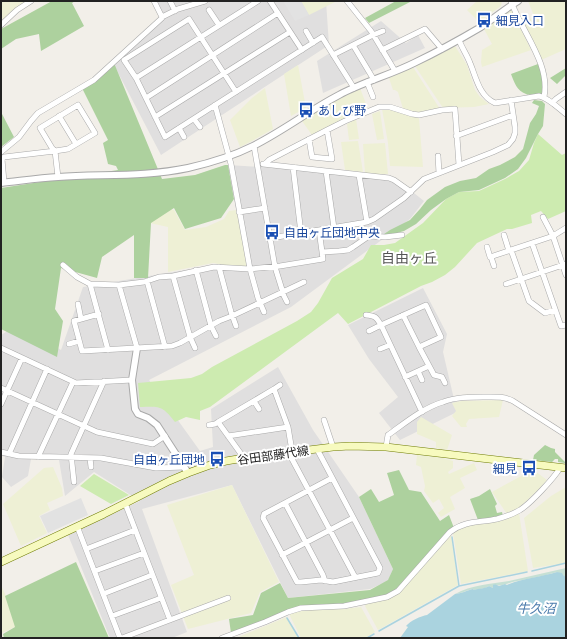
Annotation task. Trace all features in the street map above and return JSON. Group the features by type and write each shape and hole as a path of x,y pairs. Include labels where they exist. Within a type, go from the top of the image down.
{"main road":[{"name":"谷田部藤代線","path":"1,562 125,504 186,470 244,458 333,447 386,447 563,468"}],"street":[{"path":"1,25 17,10 31,1"},
{"path":"154,1 162,17"},
{"path":"170,1 175,11"},
{"path":"1,152 19,137 38,113 94,80 162,17 192,3 205,1"},
{"path":"136,78 258,1"},
{"path":"270,1 302,50"},
{"path":"347,1 373,35 395,71"},
{"path":"58,177 55,151 40,128 78,105 95,133 68,149 55,151 4,157 2,159 3,182 58,177 166,172 229,157 272,136 323,103 354,88 412,64 459,40 482,26 512,3 518,1"},
{"path":"512,3 542,67 545,81 544,97"},
{"path":"209,10 219,25"},
{"path":"146,98 278,13"},
{"path":"236,92 189,18 124,60 136,78 165,137 215,106 322,37 354,88"},
{"path":"382,50 424,29 442,49"},
{"path":"306,31 313,42"},
{"path":"333,55 383,31"},
{"path":"156,117 290,32"},
{"path":"459,40 470,62 481,91 491,101 495,102 539,96 544,97 566,114"},
{"path":"353,45 370,81 373,97"},
{"path":"552,103 566,92"},
{"path":"270,238 367,222 374,219 411,192 424,179 508,145 515,133 511,100"},
{"path":"215,106 229,157 250,269 259,303 264,312"},
{"path":"265,164 269,160 327,130 369,111 383,106 390,106 419,115 455,109 459,165"},
{"path":"456,136 513,115"},
{"path":"59,116 76,144"},
{"path":"194,118 200,127"},
{"path":"179,128 184,137"},
{"path":"309,139 312,157 332,158 327,130"},
{"path":"254,146 270,238 282,292 287,302"},
{"path":"438,156 439,173"},
{"path":"258,163 392,179 411,192"},
{"path":"293,167 301,233"},
{"path":"326,171 334,228"},
{"path":"359,175 367,222"},
{"path":"239,212 266,208"},
{"path":"544,217 564,264 566,275"},
{"path":"491,257 552,236 566,228"},
{"path":"63,265 77,277 90,284 119,285 147,281 159,277 173,276 214,267 250,269 276,266 323,259 319,230"},
{"path":"504,235 529,301 545,313 555,310"},
{"path":"322,252 348,250 369,236 402,236"},
{"path":"532,243 561,326 566,325"},
{"path":"487,247 494,266"},
{"path":"506,284 564,264"},
{"path":"219,267 236,326"},
{"path":"196,270 211,326 216,336"},
{"path":"173,276 190,337 195,348"},
{"path":"147,281 165,347"},
{"path":"99,314 74,321 82,352 172,346 219,321 304,282"},
{"path":"90,284 108,350"},
{"path":"119,285 137,348 132,380 135,411 139,415 148,418 157,425 186,470"},
{"path":"78,304 81,319"},
{"path":"369,331 426,305 441,337 419,347"},
{"path":"366,315 377,318 422,412"},
{"path":"404,315 434,375 442,377 445,382"},
{"path":"69,344 80,341"},
{"path":"380,349 390,345"},
{"path":"1,348 76,383 132,380"},
{"path":"1,404 22,358"},
{"path":"405,377 429,366"},
{"path":"8,454 47,369"},
{"path":"418,371 422,380"},
{"path":"38,457 73,382"},
{"path":"74,482 71,454 104,382"},
{"path":"209,425 215,424 280,385"},
{"path":"1,388 96,432 153,444 165,436"},
{"path":"274,389 288,427 292,459 355,577"},
{"path":"386,447 388,435 422,412 442,402 453,399 476,397 506,398 514,401 566,435"},
{"path":"254,401 259,409"},
{"path":"324,420 333,447"},
{"path":"218,422 244,458"},
{"path":"228,436 288,427"},
{"path":"317,449 380,568 378,573 333,582 321,580 297,582 263,518 264,514 332,478"},
{"path":"1,452 19,456 101,458 156,468 186,470"},
{"path":"90,458 91,467"},
{"path":"222,638 301,608 344,606 392,595 398,591 450,532 470,522 489,521 503,518 521,509 563,468"},
{"path":"285,503 325,581"},
{"path":"125,504 170,620"},
{"path":"282,555 353,518"},
{"path":"77,526 121,638 228,598"},
{"path":"86,549 135,530"},
{"path":"94,571 144,553"},
{"path":"103,594 152,575"},
{"path":"112,616 161,598"}],"shaded area":[{"path":"152,1 326,1 329,45 161,155 113,63 161,18"},
{"path":"283,1 301,1 309,15 295,21"},
{"path":"381,21 406,43 418,35 425,48 323,93 317,61"},
{"path":"228,165 344,172 395,178 424,201 410,219 291,307 149,380 200,451 213,447 211,409 278,367 313,430 359,497 393,569 388,581 370,589 288,598 232,485 142,509 187,632 172,638 110,638 68,535 140,501 94,472 65,496 59,460 31,459 28,476 11,487 2,477 5,457 1,455 1,335 19,324 61,350 83,287 245,260"},
{"path":"423,288 447,334 443,352 457,412 400,440 379,413 398,397 369,359 348,325"},
{"path":"81,498 88,515 48,533 40,516"}],"green space":[{"path":"1,1 26,1 2,21"},
{"path":"52,1 75,1 72,3 84,26 41,51 39,34 16,39 1,49 1,29"},
{"path":"301,1 337,1 309,15"},
{"path":"396,1 412,1 369,23 365,18"},
{"path":"477,1 502,1 501,6 479,22 467,10"},
{"path":"528,1 566,1 566,49 541,60 523,24 534,16"},
{"path":"512,10 531,50 482,67 482,50 492,44 484,29"},
{"path":"455,46 467,65 475,90 480,97 489,104 474,107 443,108 415,66"},
{"path":"114,63 162,179 195,175 228,165 234,199 221,218 185,229 174,208 151,223 148,278 134,278 134,235 102,257 97,278 61,268 55,309 63,321 57,357 1,329 1,188 118,170 116,166 108,164 103,143 108,140 82,88"},
{"path":"538,64 543,82 542,94 528,95 523,93 516,86 511,74"},
{"path":"298,65 306,108 291,116 284,74"},
{"path":"413,67 440,109 417,112 403,109 398,92 393,90 389,78"},
{"path":"566,68 566,75 557,84 550,78"},
{"path":"265,88 273,129 240,147 230,120 252,98"},
{"path":"360,88 368,109 312,135 302,121 329,104"},
{"path":"534,100 542,101 545,104 543,126 526,158 518,169 505,178 479,190 459,192 446,199 416,224 404,231 381,236 410,220 427,200 445,187 460,181 476,178 489,169 515,157 523,149 530,123 539,106 532,103"},
{"path":"382,109 392,109 419,118 423,167 390,166 388,143"},
{"path":"380,111 384,139 377,140 372,114"},
{"path":"1,112 14,137 1,147"},
{"path":"356,119 359,139 349,140 347,124"},
{"path":"538,134 562,155 566,153 566,211 548,219 541,211 531,215 532,223 507,229 477,243 455,267 445,275 348,324 338,313 210,407 200,411 200,420 186,417 175,422 164,410 160,408 140,407 138,383 191,378 202,374 212,367 297,321 311,312 318,303 332,278 363,259 371,245 395,243 423,223 446,199 459,192 479,191 519,171 529,160"},
{"path":"358,141 363,172 345,170 341,142"},
{"path":"385,143 388,174 365,173 363,144"},
{"path":"144,207 174,210 185,230 206,227 224,219 229,211 237,210 247,266 230,266 213,263 168,272 168,227 145,222"},
{"path":"503,400 499,417 469,419 466,424 467,427 461,427 452,416 456,411 452,403 461,401"},
{"path":"421,417 452,435 447,450 436,448 436,442 417,434 417,422"},
{"path":"545,445 555,449 555,452 565,463 558,462 558,459 555,459 552,462 533,460 534,455"},
{"path":"417,455 439,457 453,461 453,468 448,472 449,474 474,463 477,470 460,478 465,488 450,497 455,509 441,517 438,513 444,508 439,499 433,503 424,491 425,486 421,467 416,465"},
{"path":"53,467 62,488 63,496 47,503 50,510 39,516 47,533 21,546 3,504 44,468"},
{"path":"399,470 409,490 421,492 440,521 449,515 454,528 399,587 389,594 343,605 302,606 231,633 229,619 253,615 261,593 280,583 288,598 370,590 388,580 393,569 359,497 371,489 379,502 394,495 387,473"},
{"path":"530,471 535,471 547,480 520,507 507,514 492,492"},
{"path":"94,474 129,495 111,504 80,486"},
{"path":"232,485 279,582 260,592 251,613 188,629 171,585 194,575 167,505"},
{"path":"566,487 566,563 533,568 524,518 551,496"},
{"path":"490,489 497,504 495,506 497,513 502,512 503,516 478,520 470,499 479,496"},
{"path":"519,513 528,571 461,584 453,533 465,526 503,520"},
{"path":"451,534 458,585 378,630 365,606 367,603 400,592"},
{"path":"76,562 109,638 4,638 3,634 15,627 5,596"},
{"path":"566,568 566,577 557,572 503,585 493,585 493,588 489,586 455,594 474,587 509,581"},
{"path":"1,585 19,625 2,633 3,638 1,638"},
{"path":"361,607 375,632 365,638 301,638 290,616 290,614 294,612"},
{"path":"287,617 298,638 236,638"}],"water":[{"name":"牛久沼","path":"557,572 562,573 566,577 566,638 400,638 408,627 406,626 408,624 422,616 427,615 455,594 489,586 493,588 493,585 507,585"}],"waterway":[{"path":"452,537 459,586"},
{"path":"532,571 566,563"},
{"path":"379,631 459,586 527,572"},
{"path":"287,618 299,638"},
{"path":"367,638 374,634"}],"place":[{"name":"細見入口","path":"484,20"},
{"name":"あしび野","path":"306,110"},
{"name":"自由ヶ丘団地中央","path":"272,232"},
{"name":"自由ヶ丘団地","path":"217,459"},
{"name":"細見","path":"529,468"}],"district":[{"name":"自由ヶ丘","path":"409,258"}]}
